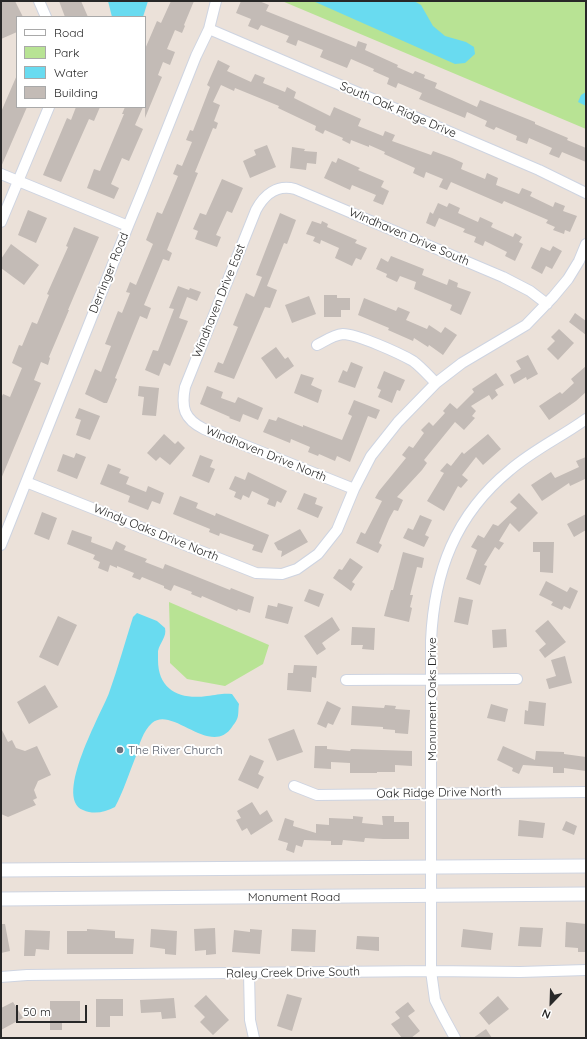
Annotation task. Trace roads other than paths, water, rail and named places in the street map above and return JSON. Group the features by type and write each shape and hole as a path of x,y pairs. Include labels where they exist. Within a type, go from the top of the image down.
{"main road":[{"path":"1,870 586,866"},
{"name":"Monument Road","path":"1,899 586,894"}],"street":[{"path":"39,1 46,16"},
{"name":"Derringer Road","path":"1,545 196,56 209,29 216,1"},
{"name":"South Oak Ridge Drive","path":"209,29 539,170 586,193"},
{"path":"1,222 49,108"},
{"path":"1,174 128,226"},
{"name":"Windhaven Drive South","path":"267,194 278,189 288,187 295,189 503,277 530,291 547,304"},
{"name":"Windhaven Drive East","path":"185,412 182,400 185,386 256,210 267,194"},
{"name":"Windy Oaks Drive North","path":"26,482 256,573 282,574 297,569 309,562 329,542 337,530 354,489 371,456 398,422 436,383 462,363 526,325 547,304 568,279 579,261 586,244"},
{"path":"317,346 331,337 341,334 362,338 413,362 436,383"},
{"name":"Windhaven Drive North","path":"185,412 193,424 204,430 354,489"},
{"name":"Monument Oaks Drive","path":"455,1038 435,1000 432,971 431,680 432,629 435,599 446,555 472,509 486,492 510,470 586,419"},
{"path":"346,680 517,679"},
{"name":"Oak Ridge Drive North","path":"294,786 317,794 586,792"},
{"name":"Raley Creek Drive South","path":"1,977 27,975 432,971 520,972 586,970"},
{"path":"249,973 250,1020 254,1038"}],"water":[{"path":"108,1 148,1 143,16 112,16"},
{"path":"313,1 414,1 421,5 433,26 445,36 466,42 474,47 475,54 465,63 455,64"},
{"path":"586,92 586,106 578,102 581,95"},
{"path":"137,613 157,621 165,628 165,634 158,651 158,660 159,670 166,686 172,691 188,696 197,697 232,694 239,704 238,717 232,727 223,735 213,737 203,735 170,720 160,719 152,723 146,730 138,747 136,756 115,807 99,812 87,812 75,802 73,789 76,773 82,754 109,693 133,617"}],"place":[{"name":"The River Church","path":"120,750"}]}
